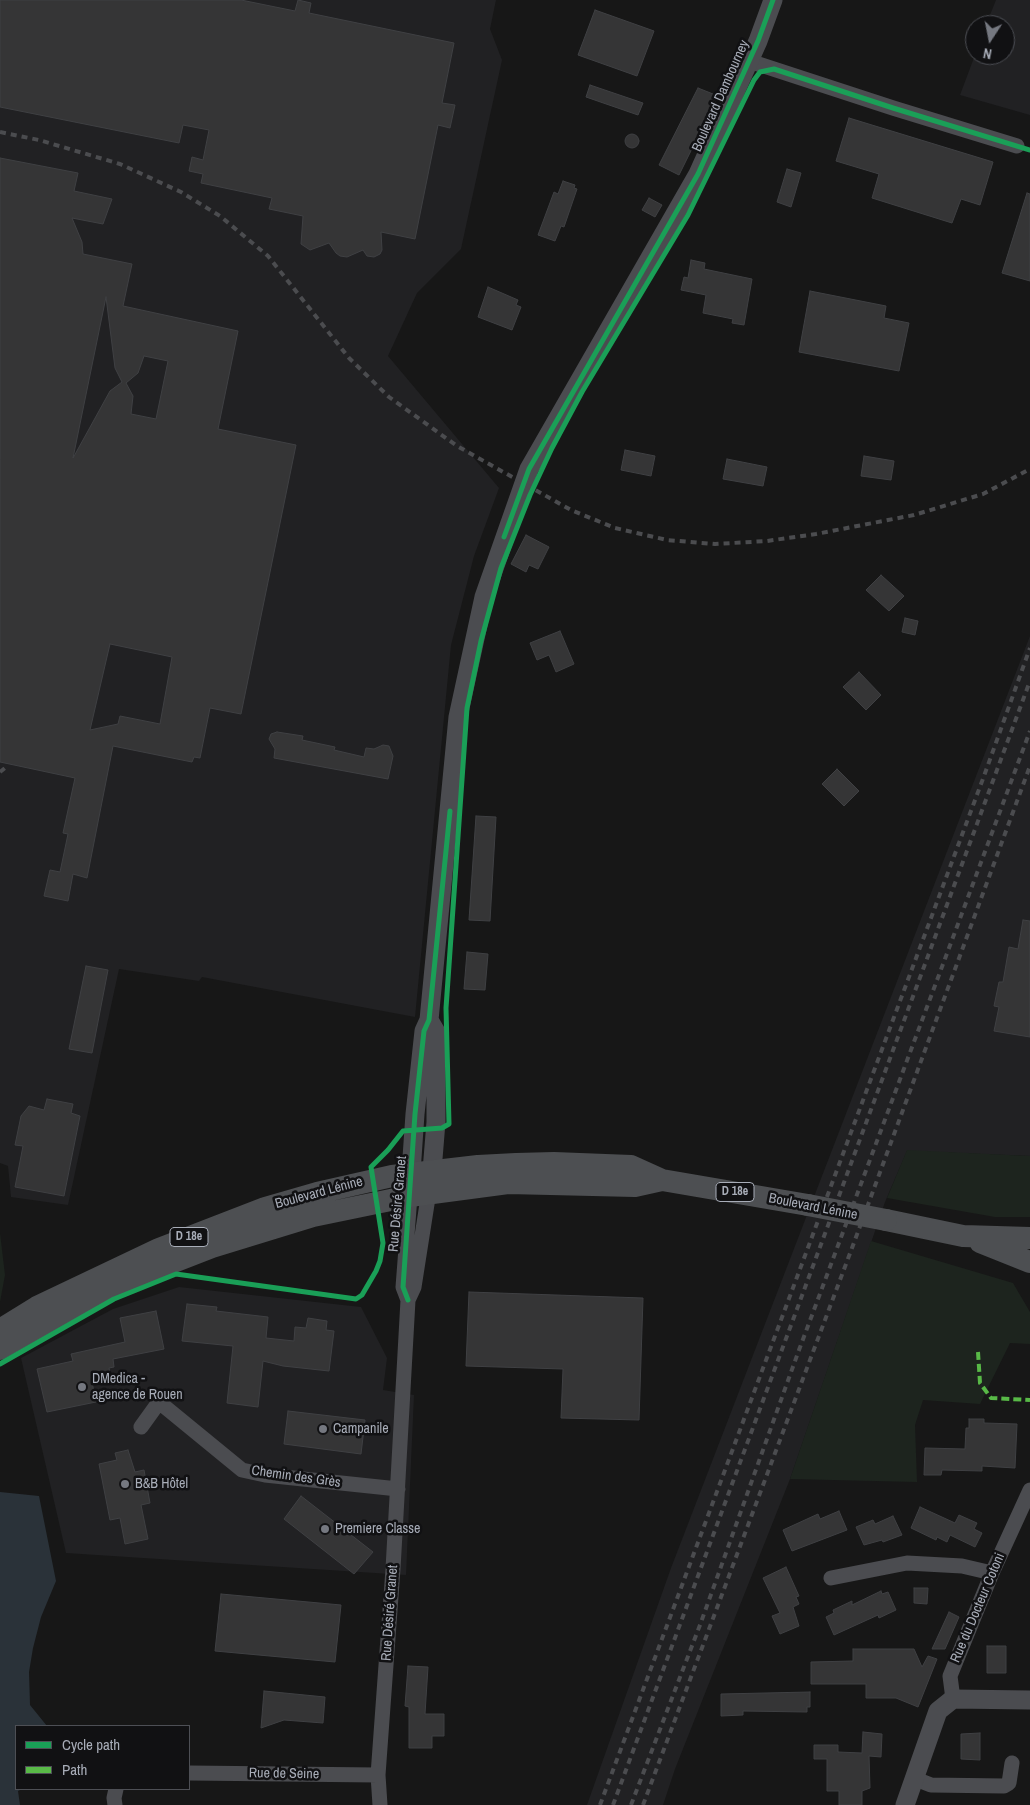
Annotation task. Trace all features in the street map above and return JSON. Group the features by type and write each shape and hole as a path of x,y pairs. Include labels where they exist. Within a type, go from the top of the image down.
{"main road":[{"name":"Boulevard Lénine","path":"0,1330 37,1307 159,1249 265,1208 366,1181 635,1186 662,1180 808,1205 963,1236 1030,1262"},
{"name":"Boulevard Lénine","path":"0,1349 69,1310 140,1275 212,1247 421,1183"},
{"name":"Boulevard Lénine","path":"963,1236 1030,1238"}],"street":[{"name":"Boulevard Dambourney","path":"684,199 698,174 749,60 773,0"},
{"path":"749,60 893,108 1017,146"},
{"name":"Rue Désiré Granet","path":"380,1805 378,1775 398,1489 408,1300 403,1287 421,1183 436,1122 436,1032 429,1020 458,717 484,596 529,469 684,199"},
{"name":"Chemin des Grès","path":"141,1427 160,1402 242,1470 265,1475 398,1489"},
{"name":"Rue du Docteur Cotoni","path":"954,1699 950,1676 992,1573 1030,1490"},
{"path":"831,1578 907,1563 962,1566 992,1573"},
{"path":"905,1805 938,1711 954,1699 1030,1700"},
{"path":"913,1778 931,1785 1004,1786 1009,1783 1012,1763"},
{"name":"Rue de Seine","path":"190,1773 378,1775"},
{"path":"115,1805 116,1790"}],"shaded area":[{"path":"0,0 496,0 490,29 502,60 461,249 417,293 388,356 499,488 474,556 451,645 415,1017 202,977 199,981 119,969 68,1205 11,1197 8,1166 0,1163"},
{"path":"996,0 1030,0 1030,115 960,95 971,65 1015,65 1015,15 990,15"},
{"path":"1030,636 1030,1156 907,1151 885,1202 790,1479 675,1769 663,1805 587,1805 671,1568"},
{"path":"907,1150 1030,1156 1030,1217 995,1217 887,1198"},
{"path":"0,1233 5,1275 0,1302"},
{"path":"871,1241 1013,1283 1030,1312 1030,1344 1010,1343 980,1404 923,1400 915,1425 917,1482 790,1479"},
{"path":"179,1287 361,1307 387,1358 383,1390 414,1395 406,1575 66,1553 21,1358 113,1309"},
{"path":"0,1492 39,1496 56,1581 41,1617 29,1672 30,1705 46,1725 15,1725 15,1790 20,1790 18,1791 20,1805 0,1805"}],"building":[{"path":"0,0 241,0 295,11 298,0 311,3 309,13 454,43 442,103 455,105 450,128 438,125 415,239 381,232 382,250 380,254 374,257 367,256 363,250 347,257 340,256 329,243 310,250 301,244 303,216 269,209 272,198 201,183 203,174 189,171 192,157 203,160 209,130 183,125 179,143 0,107"},
{"path":"595,10 654,31 637,76 578,55"},
{"path":"590,85 643,103 638,115 586,97"},
{"path":"698,88 718,96 679,175 659,165"},
{"path":"849,118 993,162 980,205 961,199 952,223 872,198 879,174 836,161"},
{"path":"629,134 635,134 639,141 635,148 629,148 625,144 625,138"},
{"path":"0,158 78,173 74,191 112,199 103,224 72,218 82,242 83,254 132,264 123,306 238,331 218,429 296,445 241,714 210,708 200,758 194,757 192,762 113,746 87,878 73,874 68,901 44,896 50,870 60,872 68,834 63,833 75,778 0,762","holes":["106,297 115,368 122,382 110,391 73,458","144,356 168,361 156,419 131,414 133,396 126,383 138,373","110,644 172,657 160,724 120,716 118,724 90,730"]},
{"path":"787,169 801,173 791,207 777,202"},
{"path":"563,181 575,185 574,188 577,189 564,227 561,226 555,241 538,235 554,192 558,194"},
{"path":"1027,193 1030,194 1030,281 1002,273"},
{"path":"649,198 662,205 655,217 642,210"},
{"path":"691,260 705,263 704,269 752,279 744,325 732,323 733,319 703,313 706,295 681,290 684,277 688,278"},
{"path":"488,287 518,300 516,305 521,307 512,330 478,317"},
{"path":"810,291 886,306 884,318 909,323 899,371 799,352"},
{"path":"625,450 655,456 651,476 621,470"},
{"path":"864,456 894,461 891,480 861,476"},
{"path":"727,459 767,467 763,486 723,479"},
{"path":"526,535 549,547 538,569 529,565 526,572 511,564"},
{"path":"881,575 904,596 889,611 866,590"},
{"path":"905,618 918,621 915,635 902,632"},
{"path":"560,631 574,664 556,672 549,655 537,660 530,643"},
{"path":"859,672 881,695 866,710 843,687"},
{"path":"277,732 303,736 302,740 335,747 334,750 364,757 366,748 374,749 383,745 389,746 393,756 388,779 274,758 275,749 269,739 271,734"},
{"path":"837,769 859,791 844,806 822,784"},
{"path":"476,816 496,817 490,921 469,920"},
{"path":"1023,920 1030,921 1030,1037 994,1031 999,1007 994,1006 999,982 1003,982 1009,947 1018,949"},
{"path":"467,952 488,954 485,990 464,989"},
{"path":"86,966 108,970 92,1053 69,1049"},
{"path":"47,1099 73,1104 71,1113 80,1116 64,1196 15,1187 23,1146 15,1145 21,1116 29,1106 44,1110"},
{"path":"469,1292 643,1298 639,1420 561,1418 563,1369 466,1366"},
{"path":"187,1304 217,1307 216,1311 268,1317 266,1338 294,1341 295,1327 306,1328 308,1318 327,1321 326,1330 334,1331 329,1371 283,1366 263,1361 258,1407 227,1403 233,1346 182,1341"},
{"path":"156,1311 164,1349 113,1359 114,1367 109,1368 110,1373 91,1377 96,1402 47,1412 37,1369 73,1361 71,1354 125,1342 120,1318"},
{"path":"288,1411 365,1420 361,1454 284,1444"},
{"path":"969,1419 984,1419 984,1423 1017,1424 1015,1468 982,1466 982,1471 942,1470 941,1475 924,1475 925,1448 965,1449 966,1428 969,1428"},
{"path":"128,1450 135,1472 144,1470 150,1503 141,1505 148,1539 125,1544 120,1518 110,1520 99,1464 117,1460 115,1453"},
{"path":"301,1496 373,1552 354,1574 284,1519"},
{"path":"920,1507 955,1523 959,1515 977,1523 974,1529 982,1533 975,1547 950,1535 947,1542 937,1537 936,1540 911,1528"},
{"path":"839,1511 847,1530 792,1551 783,1530 818,1514 820,1519"},
{"path":"893,1516 902,1535 883,1542 882,1540 864,1545 856,1527 873,1520 875,1524"},
{"path":"786,1567 799,1596 796,1597 799,1604 793,1607 799,1626 780,1634 772,1616 780,1613 763,1578"},
{"path":"914,1588 928,1588 927,1604 914,1603"},
{"path":"881,1591 882,1594 888,1592 896,1610 879,1618 878,1615 834,1635 826,1617 834,1613 833,1610 852,1601 852,1605"},
{"path":"221,1594 341,1605 335,1662 215,1651"},
{"path":"949,1612 959,1617 945,1649 932,1649"},
{"path":"987,1646 1006,1646 1006,1673 987,1673"},
{"path":"853,1649 914,1649 922,1667 928,1656 937,1659 918,1707 896,1698 866,1698 866,1684 811,1684 811,1662 853,1661"},
{"path":"408,1666 428,1667 425,1714 444,1714 444,1736 432,1736 432,1748 409,1748 409,1707 405,1706"},
{"path":"264,1691 325,1697 323,1723 284,1720 261,1728"},
{"path":"810,1692 810,1707 807,1707 807,1712 743,1711 743,1715 721,1716 721,1694"},
{"path":"863,1732 882,1734 881,1757 869,1756 870,1788 862,1791 862,1805 839,1805 839,1791 827,1791 827,1759 814,1759 814,1745 838,1745 838,1752 862,1753"},
{"path":"980,1733 980,1760 961,1759 961,1734"}],"railway":[{"path":"0,132 39,140 120,164 181,192 220,216 268,256 349,358 389,397 457,446 571,510 615,528 667,540 715,544 767,541 816,534 914,515 983,494 1030,469"},
{"path":"600,1805 1030,648"},
{"path":"613,1805 1030,681"},
{"path":"631,1805 700,1625 799,1350 1030,731"},
{"path":"643,1805 1030,766"},
{"path":"0,772 5,768"}],"marked path":[{"path":"978,1352 980,1383 991,1398 1030,1400"}],"cycle path":[{"path":"504,537 529,469 698,174 758,41 773,0"},
{"path":"0,1364 114,1299 176,1274 356,1299 362,1295 376,1271 383,1243 371,1167 403,1131 442,1128 449,1124 446,1008 467,708 481,641 501,568 530,495 552,448 582,392 688,215 754,80 760,72 774,69 1030,150"},
{"path":"408,1300 403,1287 415,1114 424,1031 429,1020 450,811"}],"place":[{"name":"DMedica - agence de Rouen","path":"82,1387"},
{"name":"Campanile","path":"323,1429"},
{"name":"B&B Hôtel","path":"125,1484"},
{"name":"Premiere Classe","path":"325,1529"}]}
